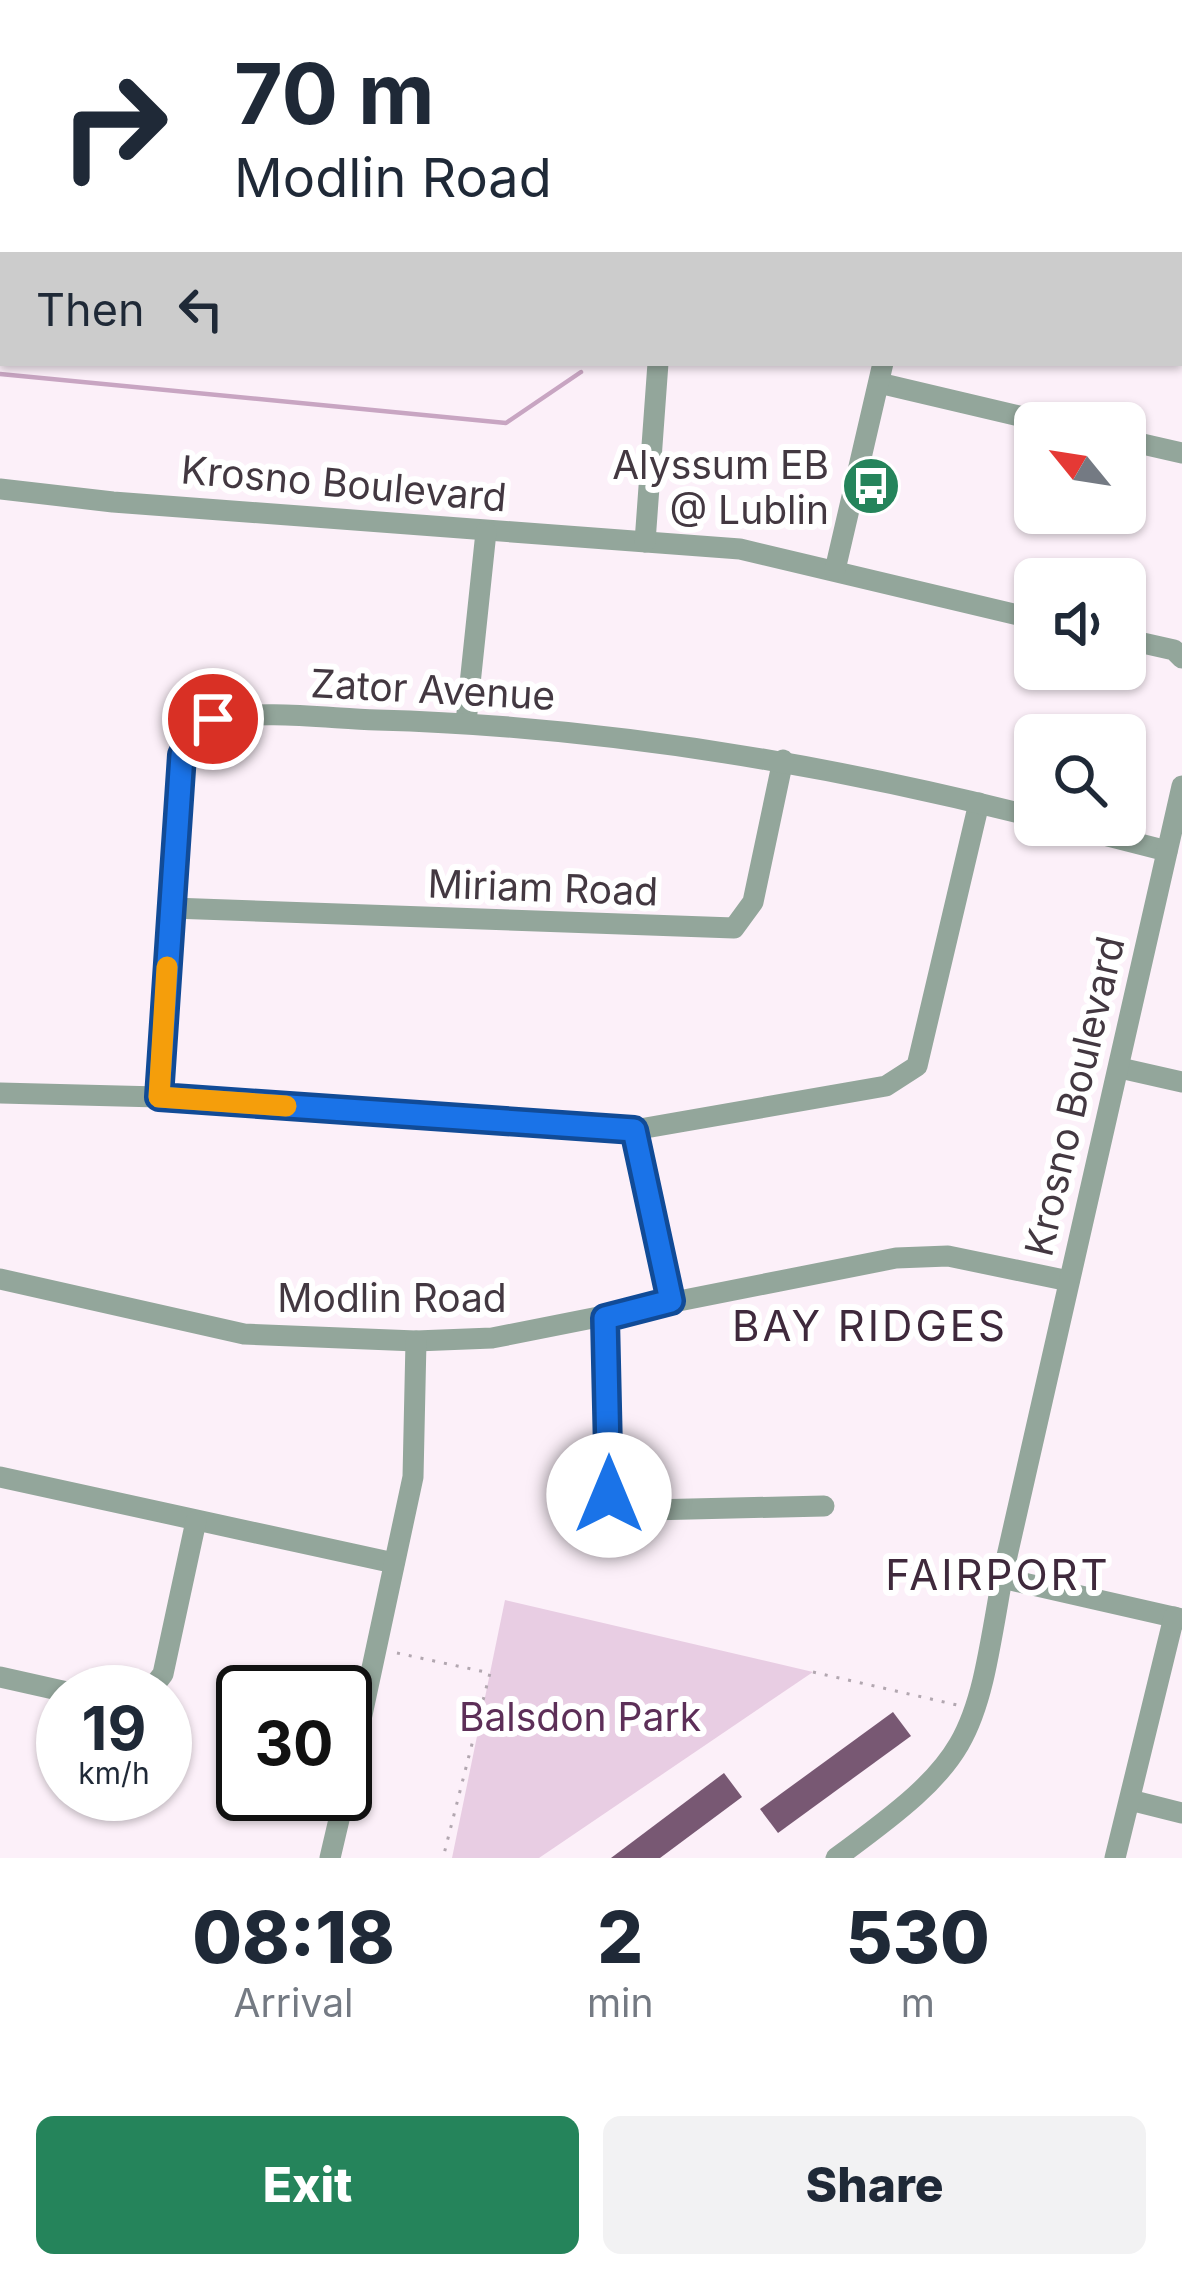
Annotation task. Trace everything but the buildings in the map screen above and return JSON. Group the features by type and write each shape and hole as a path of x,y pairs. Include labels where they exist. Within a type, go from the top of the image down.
{"street":[{"path":"645,542 658,366"},
{"path":"835,570 881,373 1014,413"},
{"path":"1146,445 1182,453"},
{"name":"Krosno Boulevard","path":"0,488 740,550 1014,614"},
{"path":"466,722 486,532"},
{"path":"1146,644 1174,650 1182,658"},
{"name":"Zator Avenue","path":"159,1097 182,755 194,730 233,716 466,722 672,742 783,760 1014,812"},
{"name":"Miriam Road","path":"172,908 734,928 752,902 783,760"},
{"name":"Krosno Boulevard","path":"836,1858 921,1796 959,1752 979,1710 1002,1578 1182,786"},
{"path":"0,1093 159,1097 634,1130 886,1086 917,1066 979,803"},
{"path":"1146,846 1167,851"},
{"path":"1120,1068 1182,1082"},
{"path":"634,1130 671,1301"},
{"name":"Modlin Road","path":"0,1279 244,1334 416,1341 492,1338 896,1258 948,1256 1069,1282"},
{"path":"605,1318 609,1495 649,1510 824,1506"},
{"path":"371,1665 413,1477 416,1341"},
{"path":"0,1478 394,1563"},
{"path":"165,1665 196,1521"},
{"path":"1002,1578 1178,1618 1115,1858"},
{"path":"0,1677 36,1685"},
{"path":"1130,1800 1182,1813"},
{"path":"330,1858 339,1821"}],"path":[{"path":"374,1648 490,1673 443,1858"},
{"path":"812,1672 979,1710"}],"green space":[{"name":"Balsdon Park","path":"505,1600 813,1672 539,1858 452,1858"}],"waterway":[{"path":"0,374 506,423 581,372"}],"slow traffic":[{"path":"167,967 159,1097 286,1106"}],"place":[{"name":"Alyssum EB @ Lublin","path":"871,486"}],"district":[{"name":"BAY RIDGES","path":"870,1325"},
{"name":"FAIRPORT","path":"998,1574"}],"route":[{"path":"213,719 194,730 182,755 159,1097 634,1130 671,1301 605,1318 609,1495"}]}
